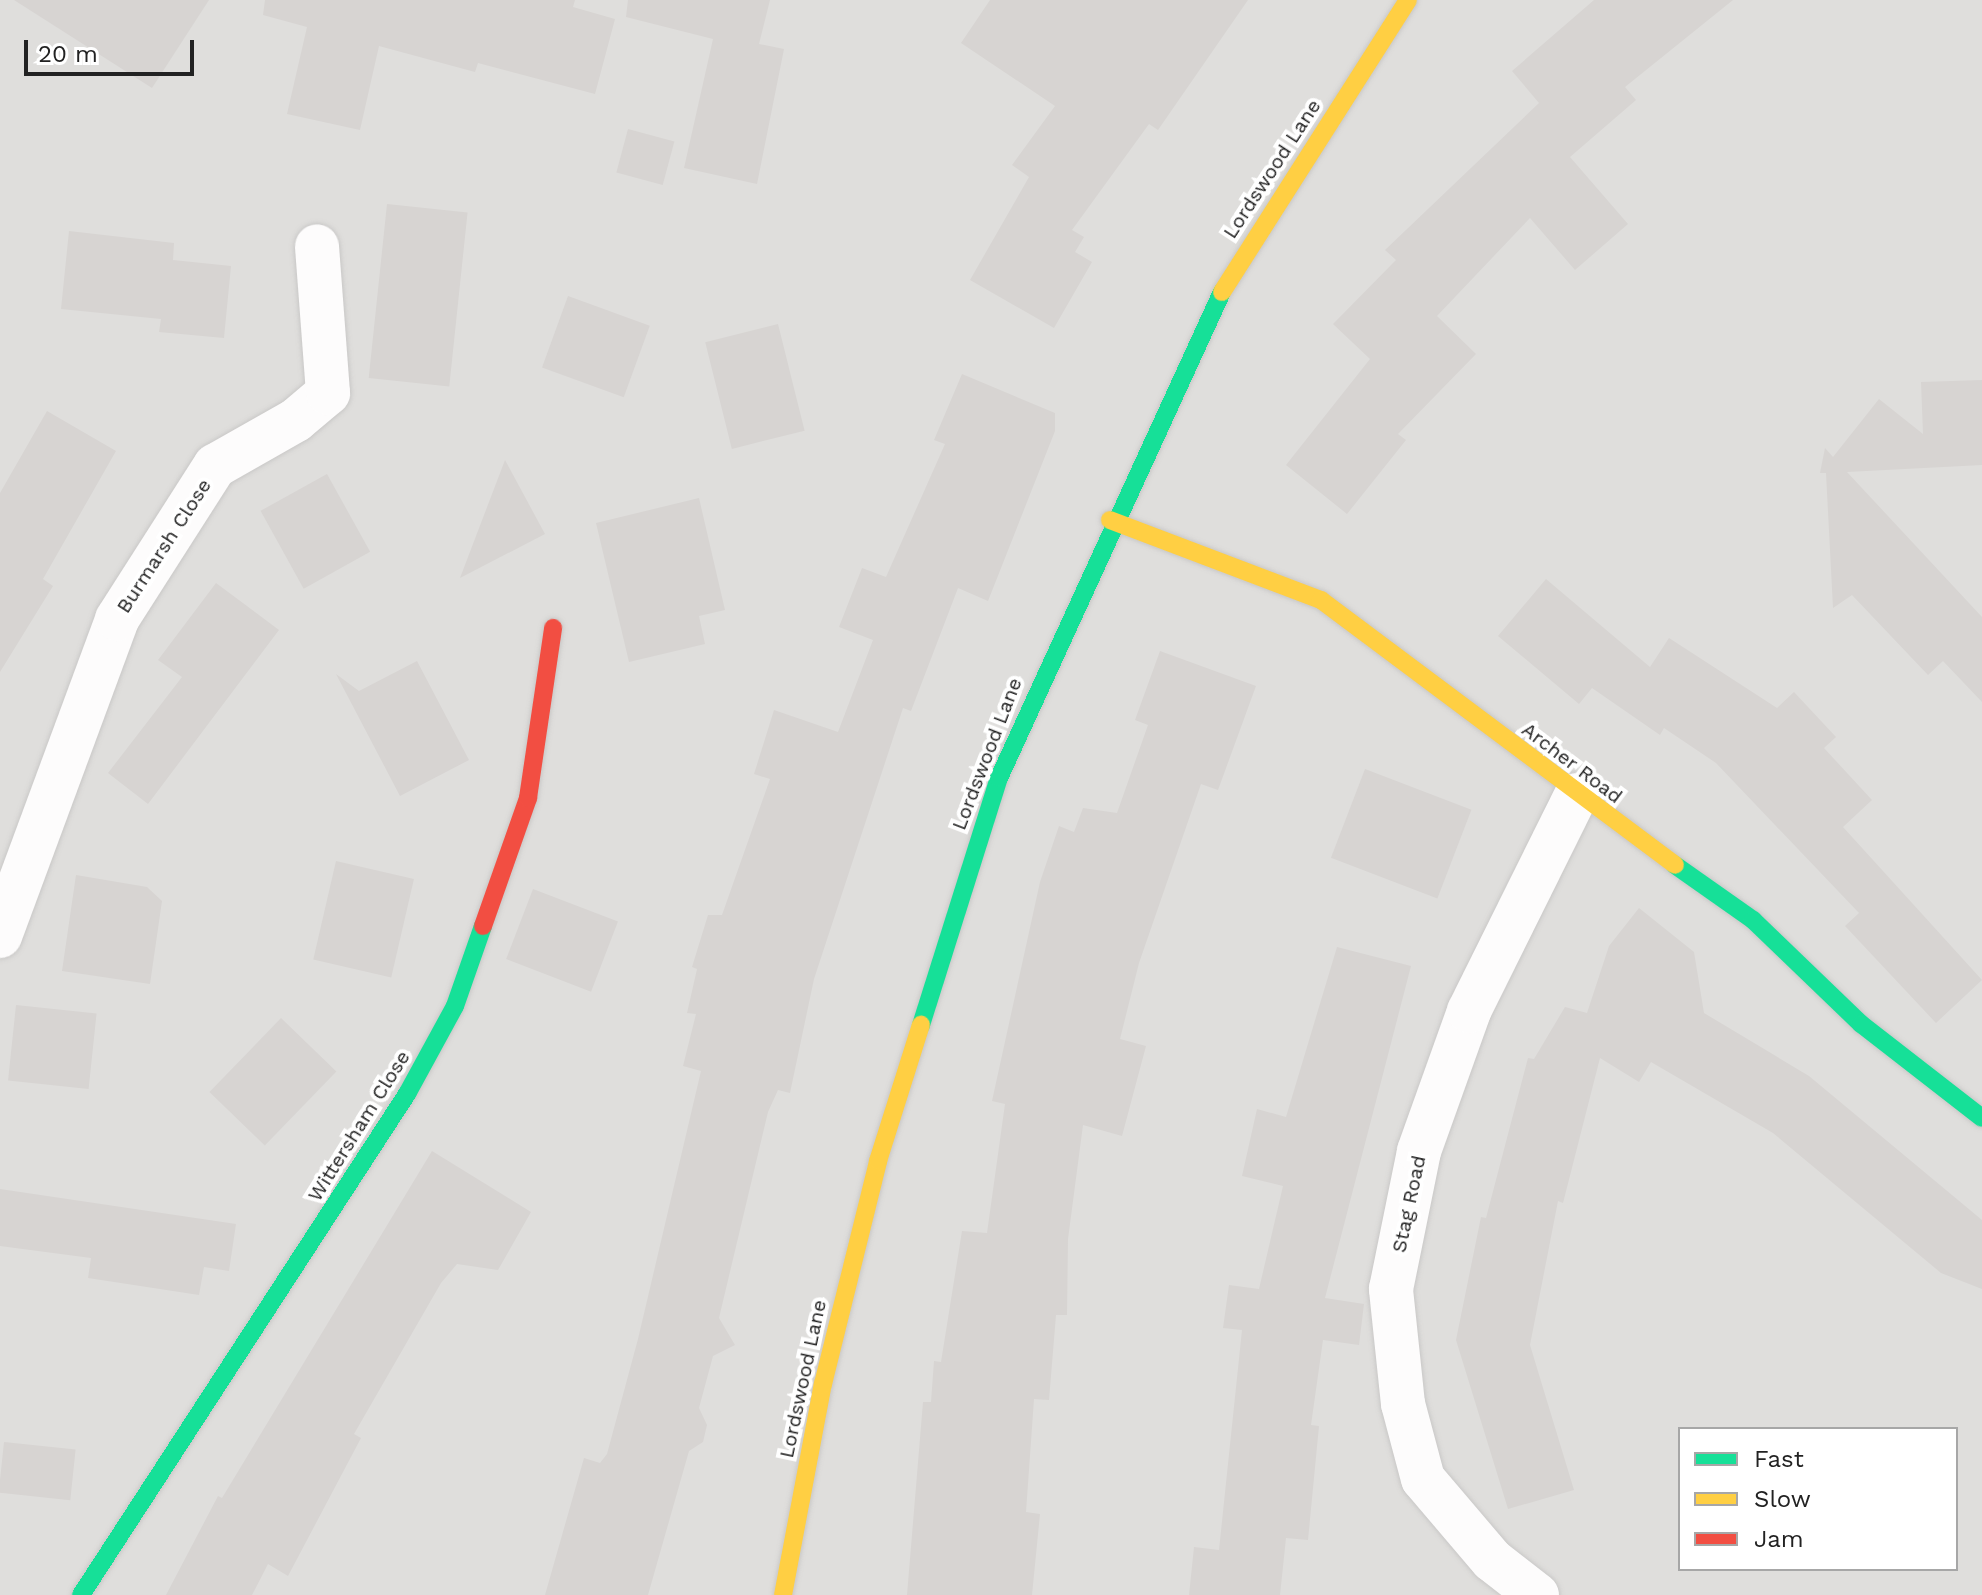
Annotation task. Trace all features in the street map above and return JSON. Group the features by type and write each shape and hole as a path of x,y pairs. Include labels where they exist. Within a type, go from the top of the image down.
{"street":[{"name":"Lordswood Lane","path":"783,1595 837,1323 924,1000 999,778 1110,520 1200,331 1260,225 1408,0"},
{"name":"Burmarsh Close","path":"0,936 117,619 215,466 296,420 328,393 317,246"},
{"name":"Archer Road","path":"1110,520 1321,600 1576,795 1753,920 1861,1024 1977,1105"},
{"name":"Wittersham Close","path":"81,1595 407,1094 455,1006 528,798 553,628"},
{"name":"Stag Road","path":"1537,1595 1492,1560 1423,1479 1403,1404 1391,1289 1419,1151 1469,1011 1576,795"}],"shaded area":[{"path":"0,0 1982,0 1982,1595 0,1595"}],"building":[{"path":"14,0 209,0 152,88"},
{"path":"265,0 575,0 573,7 615,19 595,94 478,63 475,72 379,46 360,130 287,114 307,27 263,15"},
{"path":"628,0 770,0 759,44 784,49 757,184 684,168 713,39 626,17"},
{"path":"990,0 1248,0 1158,130 1149,124 1072,230 1084,237 1075,252 1092,262 1054,328 970,280 1029,177 1012,165 1055,106 961,43"},
{"path":"1594,0 1733,0 1625,87 1636,100 1570,157 1628,224 1575,270 1530,218 1437,316 1476,354 1398,434 1406,440 1347,514 1286,465 1370,359 1333,324 1396,260 1385,250 1539,103 1512,71"},
{"path":"628,129 674,141 663,185 616,172"},
{"path":"387,204 468,212 449,387 369,378"},
{"path":"69,231 174,243 173,260 231,266 224,338 159,332 161,319 61,309"},
{"path":"568,296 650,326 624,397 542,367"},
{"path":"778,324 805,431 732,449 705,342"},
{"path":"962,374 1055,413 1055,431 988,601 958,588 911,711 903,708 814,979 790,1093 778,1090 768,1112 719,1318 735,1345 713,1356 699,1408 707,1425 703,1442 689,1451 648,1595 545,1595 584,1458 600,1463 607,1454 638,1339 701,1071 683,1066 696,1014 687,1013 697,969 692,967 708,915 722,915 770,779 754,774 774,710 838,732 873,640 839,627 862,568 886,577 945,444 934,440"},
{"path":"1982,380 1982,465 1847,472 1982,617 1982,702 1943,661 1928,675 1852,595 1833,608 1826,473 1820,473 1825,448 1833,457 1879,399 1923,434 1921,382"},
{"path":"47,411 116,451 43,579 53,586 0,672 0,493"},
{"path":"505,460 545,534 460,578"},
{"path":"327,474 370,552 304,589 261,511"},
{"path":"699,498 725,610 699,616 705,644 629,662 596,523"},
{"path":"1546,579 1650,667 1669,638 1777,708 1794,692 1836,737 1824,748 1872,800 1843,827 1982,980 1936,1023 1845,926 1859,913 1716,763 1664,728 1660,735 1592,688 1579,704 1498,636"},
{"path":"216,583 279,630 148,804 108,773 182,677 158,660"},
{"path":"1160,651 1256,686 1218,790 1201,784 1139,963 1120,1039 1146,1046 1122,1136 1083,1125 1068,1239 1067,1315 1056,1315 1049,1400 1034,1399 1026,1512 1040,1514 1032,1595 907,1595 923,1402 931,1402 934,1361 941,1362 962,1231 987,1233 1005,1104 992,1101 1040,882 1059,826 1074,832 1083,808 1117,813 1148,725 1135,720"},
{"path":"417,661 469,760 400,796 336,674 359,691"},
{"path":"1365,769 1471,810 1437,899 1331,858"},
{"path":"336,861 414,879 391,977 313,959"},
{"path":"76,875 147,887 162,901 150,984 62,971"},
{"path":"533,889 618,922 591,992 506,959"},
{"path":"1639,908 1694,952 1704,1013 1809,1076 1982,1220 1982,1289 1941,1273 1773,1133 1651,1062 1639,1082 1600,1058 1563,1203 1558,1201 1530,1345 1574,1490 1508,1509 1456,1340 1481,1217 1486,1218 1528,1058 1534,1059 1565,1007 1587,1013 1609,946"},
{"path":"1337,947 1411,966 1325,1298 1364,1304 1359,1345 1323,1340 1311,1425 1319,1426 1308,1540 1286,1538 1280,1595 1189,1595 1194,1547 1219,1550 1242,1330 1223,1328 1229,1285 1259,1289 1283,1186 1242,1176 1257,1109 1286,1117"},
{"path":"16,1005 97,1013 89,1089 8,1081"},
{"path":"281,1018 336,1071 265,1146 209,1092"},
{"path":"432,1151 531,1212 498,1270 457,1264 441,1283 354,1434 361,1438 288,1576 268,1564 252,1595 166,1595 218,1496 222,1498"},
{"path":"0,1189 236,1224 229,1271 204,1267 199,1295 88,1278 91,1258 0,1246"},
{"path":"4,1442 76,1450 70,1500 0,1493"}],"traffic: fast":[{"path":"921,1025 999,778 1222,292"},
{"path":"1675,865 1753,920 1861,1024 1982,1118"},
{"path":"81,1595 407,1094 455,1006 483,926"}],"traffic: slow":[{"path":"1222,292 1408,0"},
{"path":"1110,520 1321,600 1675,865"},
{"path":"783,1595 823,1384 878,1161 921,1025"}],"traffic: jam":[{"path":"483,926 528,798 553,628"}]}
